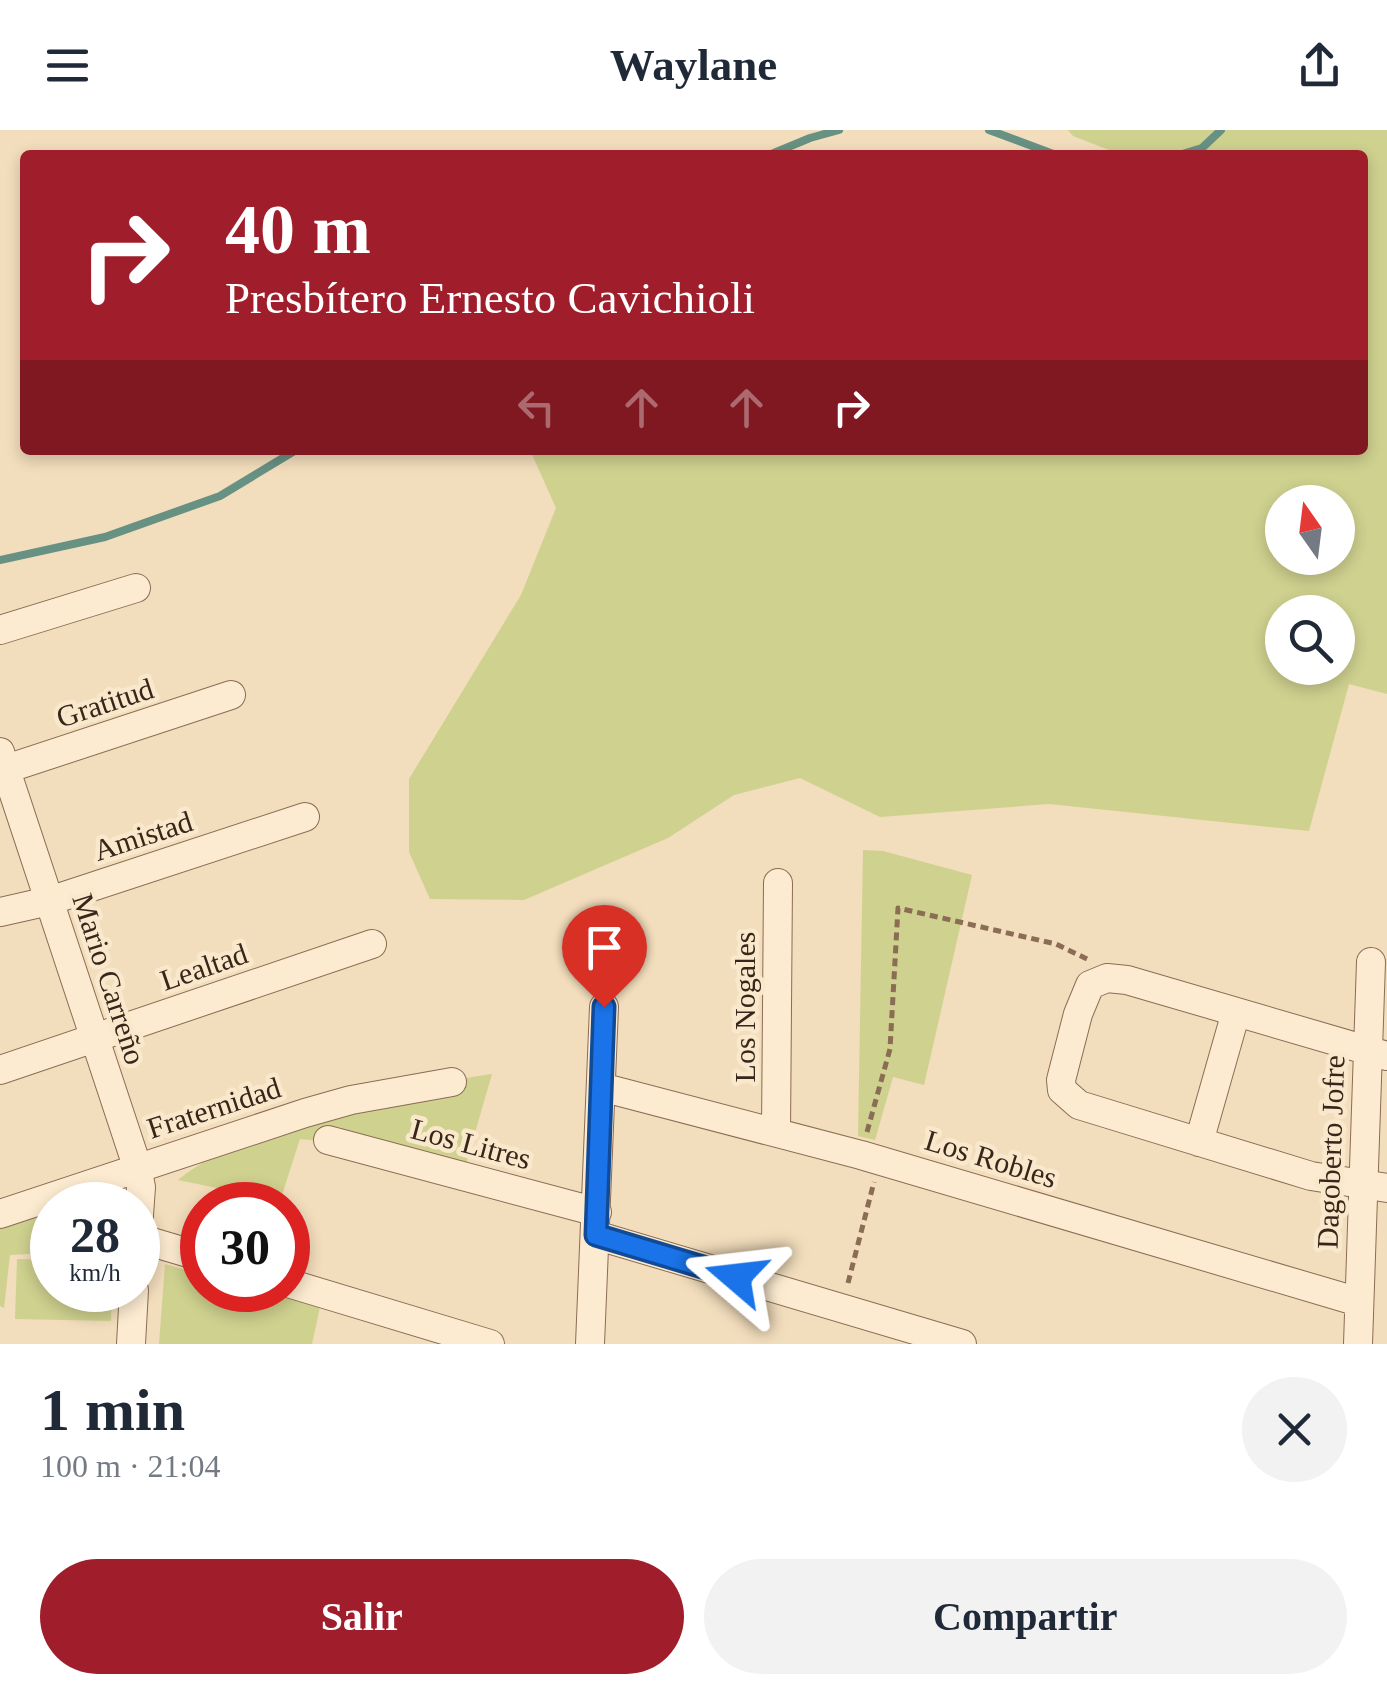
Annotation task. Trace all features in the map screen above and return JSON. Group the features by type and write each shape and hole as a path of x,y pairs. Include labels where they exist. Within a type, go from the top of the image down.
{"street":[{"path":"0,630 136,588"},
{"name":"Gratitud","path":"2,764 231,696"},
{"name":"Mario Carreño","path":"2,764 140,1182"},
{"name":"Amistad","path":"0,912 48,901 304,817"},
{"name":"Los Nogales","path":"776,1132 778,883"},
{"name":"Lealtad","path":"0,1070 372,944"},
{"name":"Dagoberto Jofre","path":"1358,1344 1359,1302 1374,1187 1377,1053 1370,962"},
{"path":"1374,1187 1311,1176 1079,1105 1062,1090 1078,1014 1090,985 1107,978 1127,980 1377,1053"},
{"path":"590,1344 604,1007"},
{"path":"1199,1142 1236,1012"},
{"name":"Fraternidad","path":"0,1214 137,1166 351,1100 452,1082"},
{"name":"Los Robles","path":"601,1087 870,1157 1359,1302"},
{"name":"Los Litres","path":"328,1140 596,1223 841,1308 962,1344"},
{"path":"310,1290 490,1344"},
{"path":"131,1344 133,1312"}],"path":[{"path":"841,1308 890,1048 898,908 1056,944 1085,956 1107,978"}],"green space":[{"path":"1068,130 1387,130 1387,694 1353,685 1355,595 1265,595 1265,685 1349,685 1309,831 1049,804 880,817 800,778 734,795 668,838 524,900 430,899 409,852 409,779 521,595 556,508 532,455 1368,455 1368,150 1109,150 1073,136"},
{"path":"863,850 883,851 972,875 924,1085 893,1077 875,1140 858,1136"},
{"path":"492,1074 466,1164 347,1133 340,1127 324,1126 320,1141 300,1139 286,1182 178,1180 219,1154 270,1133"},
{"path":"30,1213 30,1254 10,1255 4,1308 0,1306 0,1223"},
{"path":"17,1259 30,1259 30,1312 111,1312 111,1321 15,1319"},
{"path":"165,1264 180,1268 180,1312 310,1312 310,1304 320,1307 312,1344 159,1344"}],"waterway":[{"path":"781,150 839,130"},
{"path":"989,130 1043,150"},
{"path":"1195,150 1221,130"},
{"path":"0,560 105,537 220,496 288,455"}],"route":[{"path":"604,1007 596,1235 736,1277"}]}
